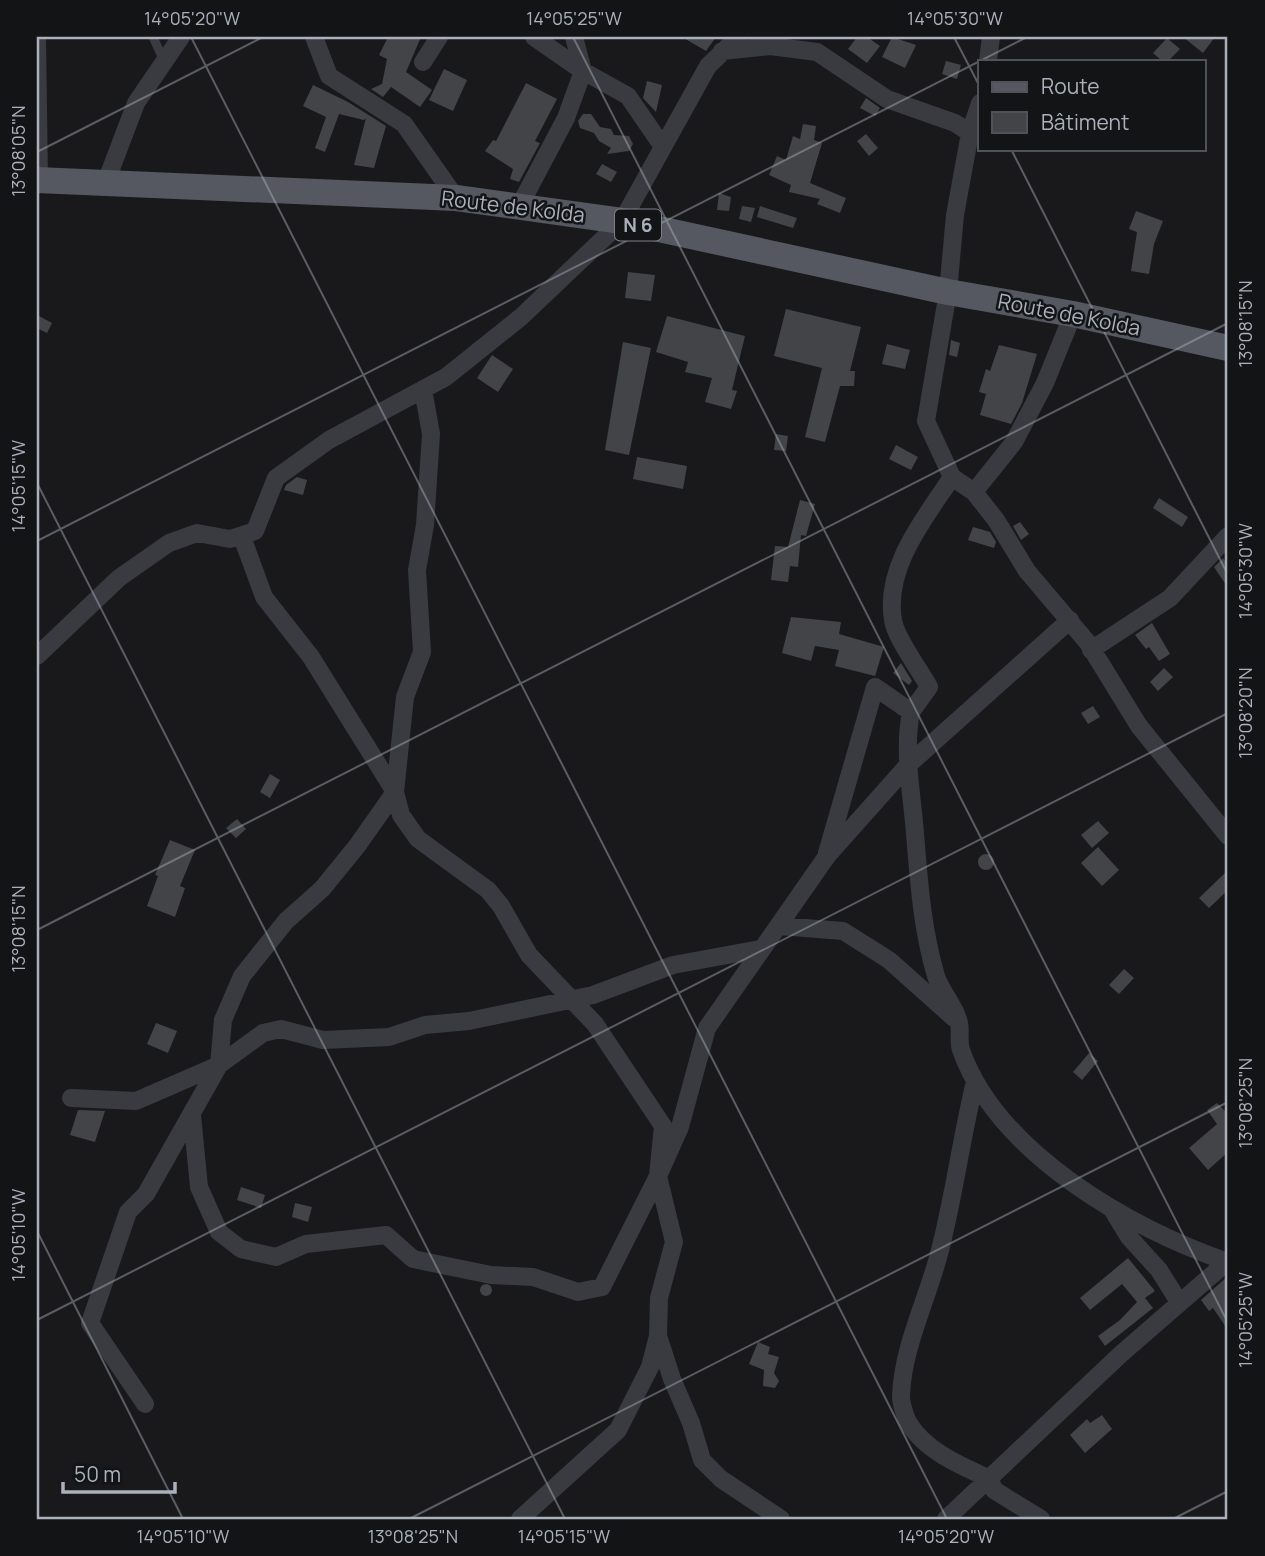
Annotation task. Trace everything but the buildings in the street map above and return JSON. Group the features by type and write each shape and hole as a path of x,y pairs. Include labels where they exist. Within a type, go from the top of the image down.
{"main road":[{"name":"Route de Kolda","path":"37,168 106,182 313,195 456,198 520,205 622,222 948,292 1073,314 1228,348"}],"street":[{"path":"37,37 37,168"},
{"path":"106,182 136,103 181,37"},
{"path":"314,37 329,76 404,124 456,198"},
{"path":"424,62 439,37"},
{"path":"534,37 583,71 628,96 663,147"},
{"path":"520,205 566,118 583,71 574,37"},
{"path":"37,656 119,578 169,543 197,533 230,539 255,531 276,478 329,440 446,377 521,317 622,222 708,66 738,37"},
{"path":"988,60 991,37"},
{"path":"722,51 770,46 817,52 887,99 955,123 970,133"},
{"path":"978,109 970,133 955,215 948,292 926,421 952,477 974,492 996,520 1027,571 1070,620 1091,650 1139,726 1228,836"},
{"path":"974,492 1014,442 1045,383 1073,314"},
{"path":"145,1404 90,1323 128,1212 146,1194 219,1065 223,1020 242,976 286,921 322,889 357,846 395,792 405,697 422,652 417,570 425,525 430,434 423,389"},
{"path":"952,477 911,537 894,588 892,622 929,687 911,712 905,741 916,875 926,936 937,978 959,1022 960,1047 975,1082 1007,1128 1112,1209 1169,1241 1228,1262"},
{"path":"1091,650 1170,598 1228,536"},
{"path":"242,537 264,597 311,657 395,792 401,815 418,839 488,891 501,906 529,956 573,998 630,1073 663,1126 658,1177 674,1242 659,1298 658,1335 650,1367 618,1430 520,1519"},
{"path":"192,1115 200,1187 219,1232 241,1249 276,1257 306,1244 386,1235 413,1259 491,1275 533,1277 578,1292 602,1287 658,1177 680,1127 706,1028 760,949 780,926 827,856 908,765 1070,620"},
{"path":"827,856 875,687 911,712"},
{"path":"780,926 844,931 889,960 959,1022"},
{"path":"71,1098 136,1101 219,1065 263,1032 281,1028 323,1040 389,1037 425,1025 469,1021 593,995 673,965 760,949"},
{"path":"975,1082 943,1238 920,1320 911,1336 901,1399 909,1423 943,1458 990,1479 994,1490 1041,1519"},
{"path":"1112,1209 1129,1237 1159,1270 1179,1302"},
{"path":"946,1519 1179,1302 1228,1262"},
{"path":"658,1335 702,1460 721,1479 781,1519"}],"lane":[{"path":"153,37 164,61"}]}
